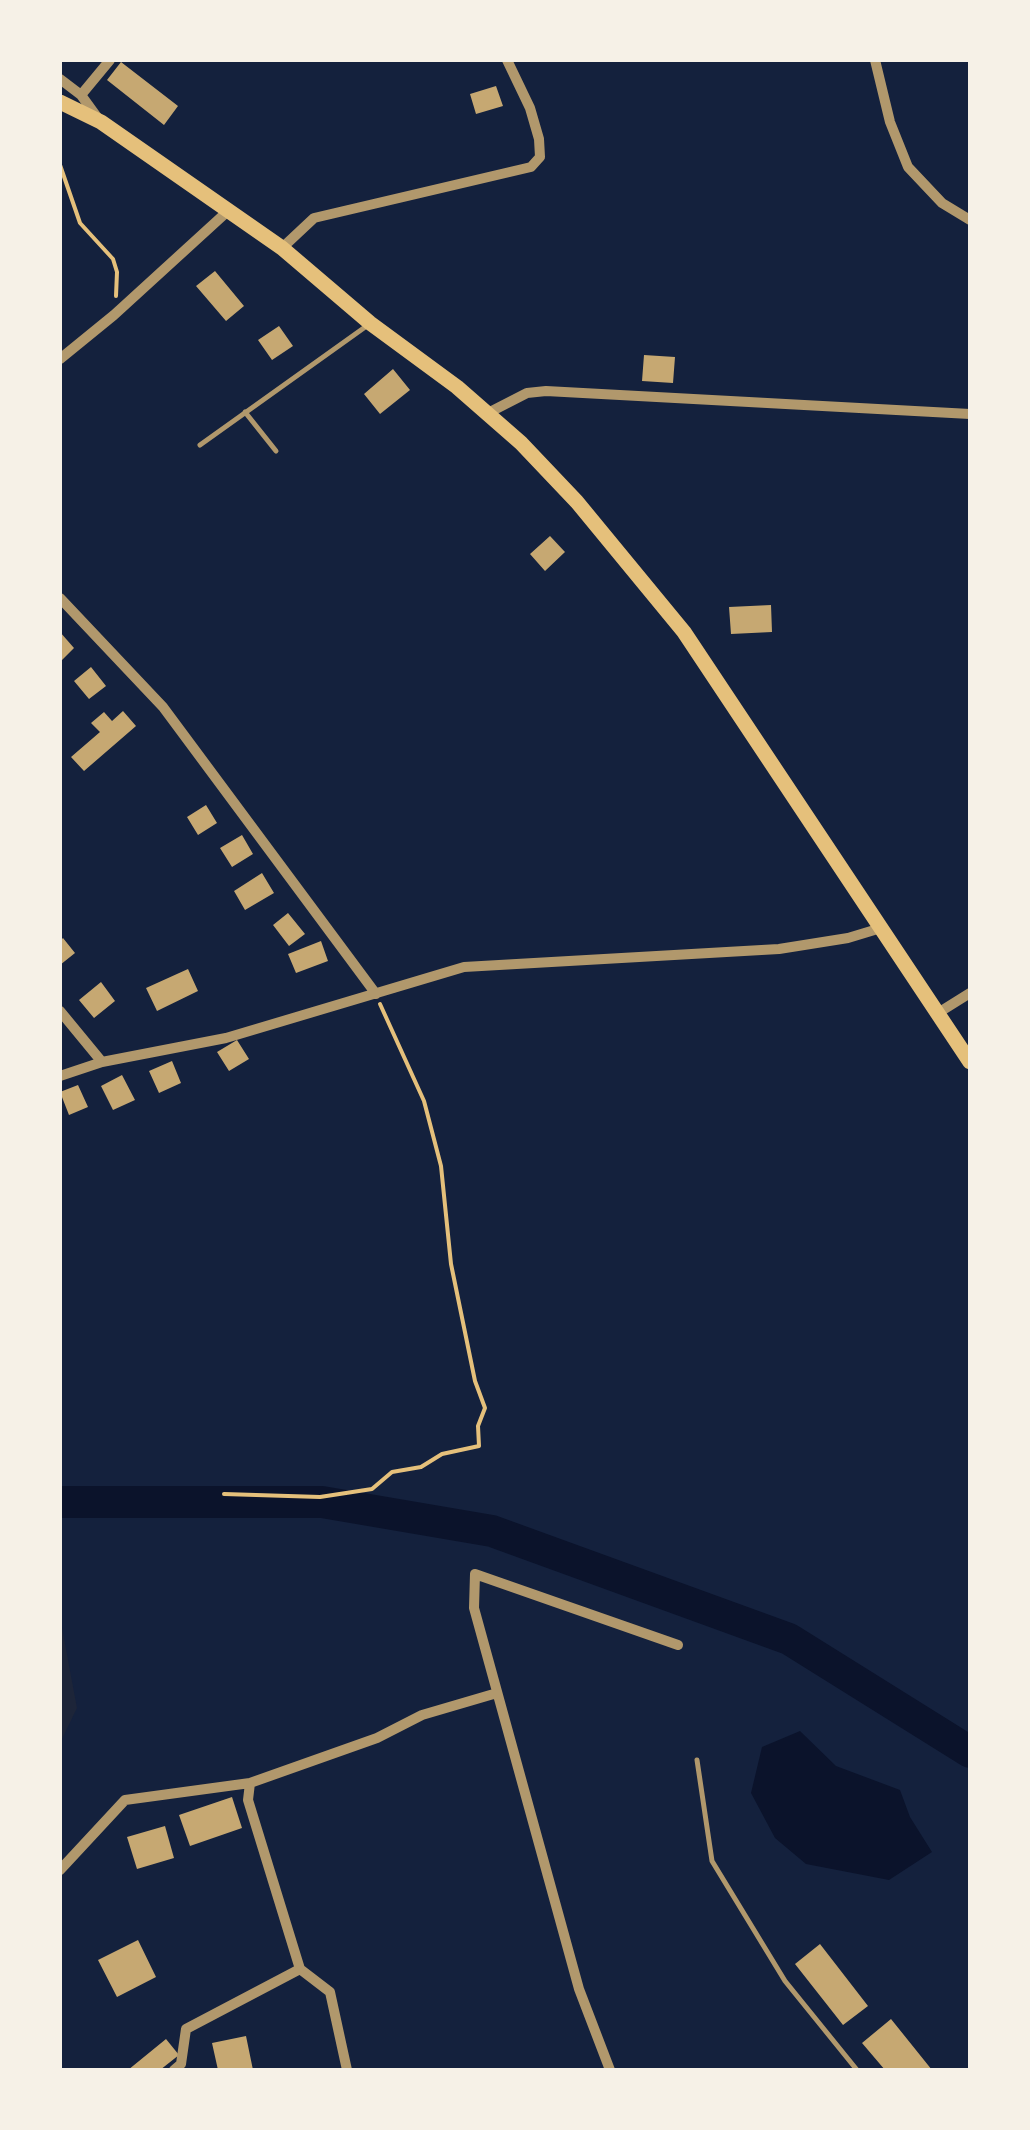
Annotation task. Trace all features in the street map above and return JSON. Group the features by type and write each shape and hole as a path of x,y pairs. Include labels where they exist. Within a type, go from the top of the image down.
{"main road":[{"path":"60,102 101,122 282,248 370,323 458,386 521,443 577,502 684,632 970,1062"}],"street":[{"path":"81,95 110,60"},
{"path":"282,248 314,218 531,166 540,157 539,139 530,108 507,60"},
{"path":"875,60 890,122 908,166 942,202 970,220"},
{"path":"60,80 81,95 101,122"},
{"path":"60,359 229,210"},
{"path":"488,414 527,393 546,390 970,414"},
{"path":"60,598 163,708 376,994"},
{"path":"60,1076 102,1062 226,1038 464,967 779,950 881,928"},
{"path":"938,1014 970,993"},
{"path":"60,1011 102,1062"},
{"path":"610,2070 579,1988 497,1693 474,1608 475,1574 678,1646"},
{"path":"60,1870 125,1800 250,1783 378,1738 422,1715 497,1693"},
{"path":"250,1783 248,1800 300,1969 330,1992 347,2070"},
{"path":"179,2068 186,2028 300,1969"}],"lane":[{"path":"200,445 370,323"},
{"path":"245,412 276,451"},
{"path":"698,1760 712,1862 785,1981 857,2070"}],"path":[{"path":"60,164 80,223 113,259 117,272 114,315"},
{"path":"224,1494 320,1497 372,1489 392,1472 421,1467 442,1454 479,1446 478,1426 485,1408 475,1381 451,1264 440,1166 424,1101 376,994"}],"shaded area":[{"path":"60,1617 77,1708 60,1743"},
{"path":"800,1731 836,1766 900,1790 910,1817 932,1852 889,1880 806,1864 775,1838 751,1793 762,1747"}],"building":[{"path":"121,62 178,106 164,125 107,80"},
{"path":"496,86 503,106 476,114 470,94"},
{"path":"215,271 244,306 226,321 196,286"},
{"path":"279,326 293,346 272,360 258,340"},
{"path":"644,355 675,357 673,383 642,381"},
{"path":"393,369 410,390 380,414 364,394"},
{"path":"550,536 565,552 545,571 530,554"},
{"path":"771,605 772,632 731,634 729,607"},
{"path":"60,632 74,648 60,662"},
{"path":"91,667 106,686 89,699 74,681"},
{"path":"123,711 136,726 84,771 71,757 100,732 91,723 104,712 112,721"},
{"path":"206,805 217,823 198,835 187,817"},
{"path":"242,835 253,854 232,867 220,848"},
{"path":"262,873 274,893 245,910 234,891"},
{"path":"288,913 305,934 289,946 273,925"},
{"path":"63,938 75,953 60,965 60,941"},
{"path":"321,941 328,961 296,973 288,954"},
{"path":"188,969 198,991 157,1011 146,988"},
{"path":"101,982 115,1001 94,1018 79,1000"},
{"path":"237,1040 249,1059 229,1071 217,1052"},
{"path":"172,1061 181,1083 159,1093 149,1071"},
{"path":"122,1075 135,1100 113,1110 101,1086"},
{"path":"78,1085 88,1107 69,1115 60,1092"},
{"path":"232,1797 242,1828 190,1846 179,1815"},
{"path":"165,1826 174,1858 137,1869 127,1837"},
{"path":"138,1940 156,1977 117,1997 98,1960"},
{"path":"820,1944 868,2006 843,2025 795,1964"},
{"path":"891,2019 932,2070 885,2070 862,2043"},
{"path":"246,2036 253,2070 218,2070 212,2043"},
{"path":"166,2039 179,2055 160,2070 128,2070"}],"waterway":[{"path":"60,1502 322,1502 492,1531 789,1639 970,1752"}]}
